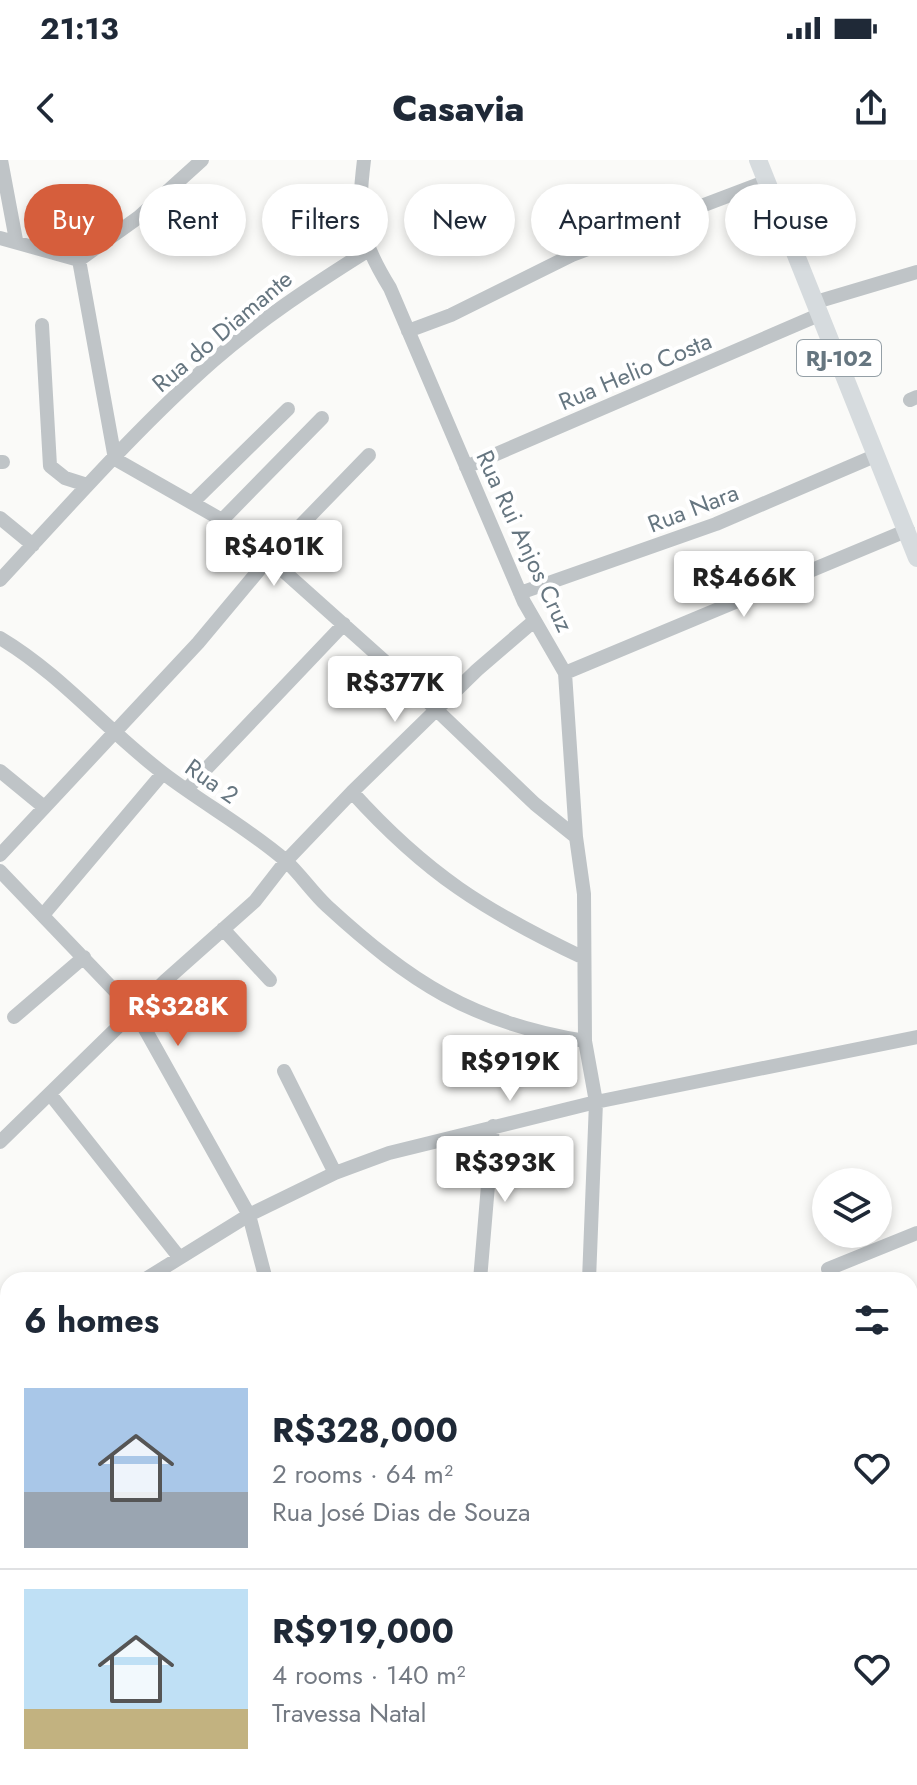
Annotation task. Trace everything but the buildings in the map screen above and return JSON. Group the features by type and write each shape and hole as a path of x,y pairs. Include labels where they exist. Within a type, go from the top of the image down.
{"main road":[{"name":"RJ-102","path":"758,160 917,558"}],"street":[{"path":"1,160 16,240"},
{"name":"Rua Rui Anjos Cruz","path":"361,184 364,160"},
{"path":"79,260 139,217 196,162"},
{"path":"408,331 451,315 572,255 767,181"},
{"path":"0,238 79,260"},
{"name":"Rua do Diamante","path":"0,580 87,485 214,361 300,294 359,256"},
{"name":"Rua Rui Anjos Cruz","path":"370,256 390,288 520,593 565,673 576,837 584,894 585,1041 596,1102 589,1272"},
{"path":"79,260 115,459 222,520 269,558 344,624 535,804 576,837"},
{"name":"Rua Helio Costa","path":"466,467 818,308 917,272"},
{"path":"42,325 50,466 65,478 87,485"},
{"path":"193,502 288,409"},
{"path":"222,520 322,418"},
{"path":"0,855 117,732 269,558 369,455"},
{"name":"Rua Nara","path":"520,593 716,524 877,455"},
{"path":"0,518 33,545"},
{"path":"565,673 908,530"},
{"path":"0,1142 255,901 286,861 352,792 534,621"},
{"path":"187,789 344,624"},
{"path":"0,638 55,675 117,732"},
{"name":"Rua 2","path":"117,732 163,773 286,861 324,903 430,988 482,1016 534,1032 585,1041"},
{"path":"0,771 44,807"},
{"path":"43,915 163,773"},
{"path":"352,792 386,830 450,885 485,909 584,958"},
{"path":"0,871 136,1013 249,1215 264,1272"},
{"path":"223,929 270,980"},
{"path":"14,1017 84,957"},
{"path":"156,1272 249,1215 335,1173 389,1153 596,1102 917,1037"},
{"path":"284,1071 335,1173"},
{"path":"50,1094 172,1261 171,1272"},
{"path":"481,1272 493,1126"},
{"path":"828,1269 917,1233"}]}
